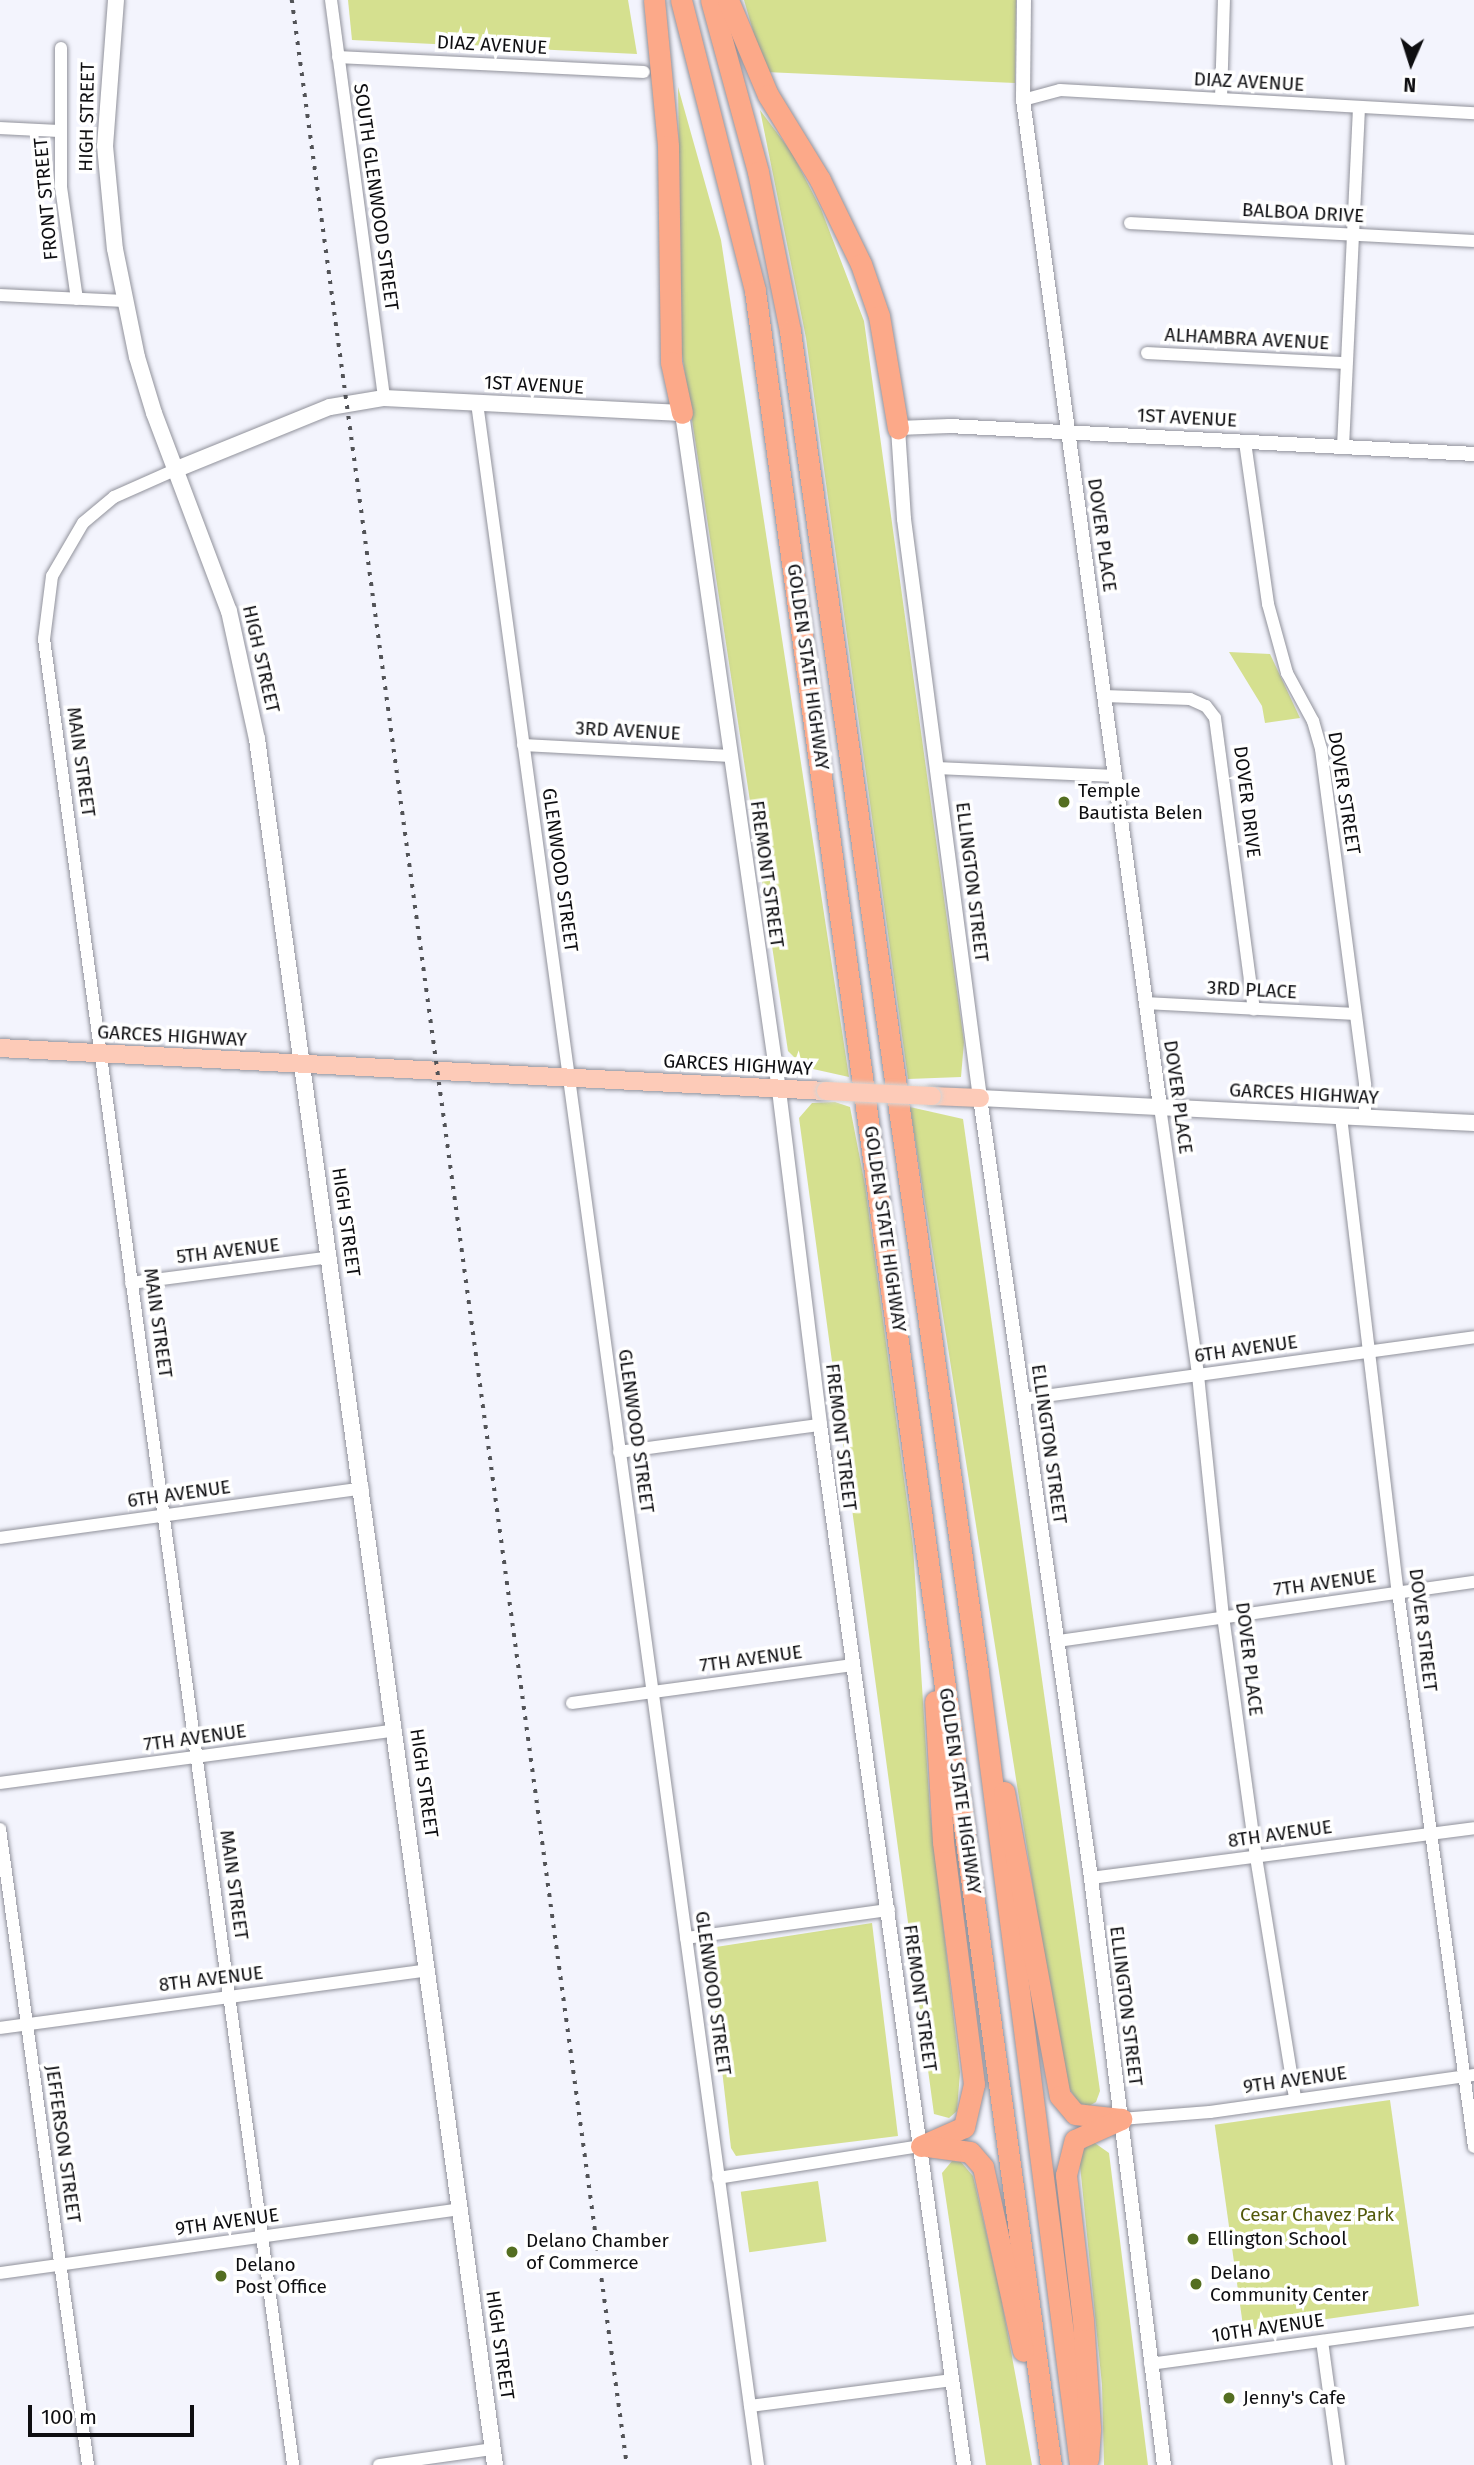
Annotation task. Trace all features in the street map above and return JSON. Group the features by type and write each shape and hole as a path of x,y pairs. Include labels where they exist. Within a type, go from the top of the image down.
{"highway":[{"path":"654,0 668,146 671,362 682,413"},
{"name":"GOLDEN STATE HIGHWAY","path":"681,0 755,291 1051,2465"},
{"name":"GOLDEN STATE HIGHWAY","path":"711,0 758,172 790,331 978,1672 1080,2465"},
{"path":"728,0 768,95 820,180 861,264 879,316 898,428"},
{"path":"921,2146 964,2127 974,2084 943,1842 932,1584"},
{"path":"978,1672 1031,1922 1056,2086 1075,2114 1121,2119"},
{"path":"1088,2465 1090,2428 1084,2333 1066,2175 1075,2140 1121,2119"},
{"path":"921,2146 970,2152 982,2166 1051,2465"}],"main road":[{"name":"HIGH STREET","path":"116,0 105,146 124,301 151,402 229,611 246,674 363,1488 494,2457"},
{"name":"1ST AVENUE","path":"384,398 682,413"},
{"name":"MAIN STREET","path":"177,469 330,407 384,398"},
{"name":"GARCES HIGHWAY","path":"0,1048 568,1076 779,1090 1474,1123"}],"street":[{"name":"SOUTH GLENWOOD STREET","path":"331,0 384,398"},
{"name":"DOVER PLACE","path":"1024,0 1023,100 1198,1375 1223,1616 1256,1857 1295,2099"},
{"path":"1222,99 1224,0"},
{"name":"FRONT STREET","path":"61,48 58,131 63,207 77,299"},
{"name":"DIAZ AVENUE","path":"338,57 644,72"},
{"name":"DIAZ AVENUE","path":"1023,100 1059,90 1474,113"},
{"path":"1343,447 1359,107"},
{"path":"0,128 58,131"},
{"name":"BALBOA DRIVE","path":"1130,223 1474,241"},
{"path":"0,295 124,301"},
{"name":"ALHAMBRA AVENUE","path":"1147,353 1346,363"},
{"name":"GLENWOOD STREET","path":"477,403 758,2465"},
{"name":"FREMONT STREET","path":"682,413 779,1090 852,1665 889,1910 964,2465"},
{"name":"1ST AVENUE","path":"898,428 949,426 1474,454"},
{"name":"ELLINGTON STREET","path":"898,428 904,519 980,1098 1091,1878 1164,2465"},
{"name":"DOVER STREET","path":"1245,442 1268,604 1287,673 1313,721 1321,749 1355,1014 1365,1117"},
{"name":"MAIN STREET","path":"177,469 126,490 93,513 64,549 46,598 46,660 293,2465"},
{"name":"DOVER DRIVE","path":"1104,696 1190,699 1206,706 1215,718 1254,1009"},
{"name":"3RD AVENUE","path":"523,745 730,756"},
{"path":"937,768 1115,776"},
{"name":"3RD PLACE","path":"1146,1003 1355,1014"},
{"name":"DOVER STREET","path":"1341,1117 1372,1351 1398,1592 1431,1833 1469,2076 1474,2147"},
{"name":"5TH AVENUE","path":"131,1283 330,1257"},
{"name":"6TH AVENUE","path":"1023,1399 1474,1337"},
{"path":"620,1452 820,1424"},
{"name":"6TH AVENUE","path":"0,1538 363,1488"},
{"name":"7TH AVENUE","path":"1058,1642 1223,1616 1474,1582"},
{"name":"7TH AVENUE","path":"572,1703 852,1665"},
{"name":"7TH AVENUE","path":"0,1783 396,1730"},
{"name":"8TH AVENUE","path":"1091,1878 1474,1828"},
{"name":"JEFFERSON STREET","path":"0,1829 88,2465"},
{"path":"685,1938 889,1910"},
{"name":"8TH AVENUE","path":"0,2028 427,1970"},
{"name":"9TH AVENUE","path":"1121,2119 1469,2076"},
{"path":"718,2178 921,2146"},
{"name":"9TH AVENUE","path":"0,2273 460,2209"},
{"name":"10TH AVENUE","path":"1150,2364 1474,2320"},
{"path":"1322,2341 1339,2465"},
{"path":"750,2406 952,2380"},
{"path":"379,2465 494,2457"}],"green space":[{"path":"348,0 628,0 637,54 352,40"},
{"path":"744,0 1016,0 1015,83 765,72"},
{"path":"678,87 721,240 849,1077 804,1067 788,1051 682,354"},
{"path":"760,110 792,153 821,209 864,321 964,1042 961,1077 908,1079 806,338"},
{"path":"1229,652 1270,654 1300,718 1265,723 1262,706"},
{"path":"835,1102 850,1107 865,1185 913,1546 930,1811 960,2072 957,2111 949,2118 934,2114 799,1118 812,1103"},
{"path":"910,1107 963,1119 1100,2091 1096,2102 1089,2106 1079,2103 1069,2088 1058,2045"},
{"path":"872,1923 898,2136 736,2156 731,2148 709,1957 716,1947"},
{"name":"Cesar Chavez Park","path":"1390,2100 1419,2306 1244,2331 1215,2125"},
{"path":"1092,2141 1109,2153 1148,2465 1104,2465 1102,2385 1079,2155"},
{"path":"952,2161 961,2162 973,2176 1000,2292 1032,2465 986,2465 942,2173"},
{"path":"818,2181 826,2241 749,2252 741,2192"}],"railway":[{"path":"292,0 627,2465"}],"place":[{"name":"Temple Bautista Belen","path":"1064,802"},
{"name":"Ellington School","path":"1193,2239"},
{"name":"Delano Chamber of Commerce","path":"512,2252"},
{"name":"Delano Post Office","path":"221,2276"},
{"name":"Delano Community Center","path":"1196,2284"},
{"name":"Jenny's Cafe","path":"1229,2398"}]}
